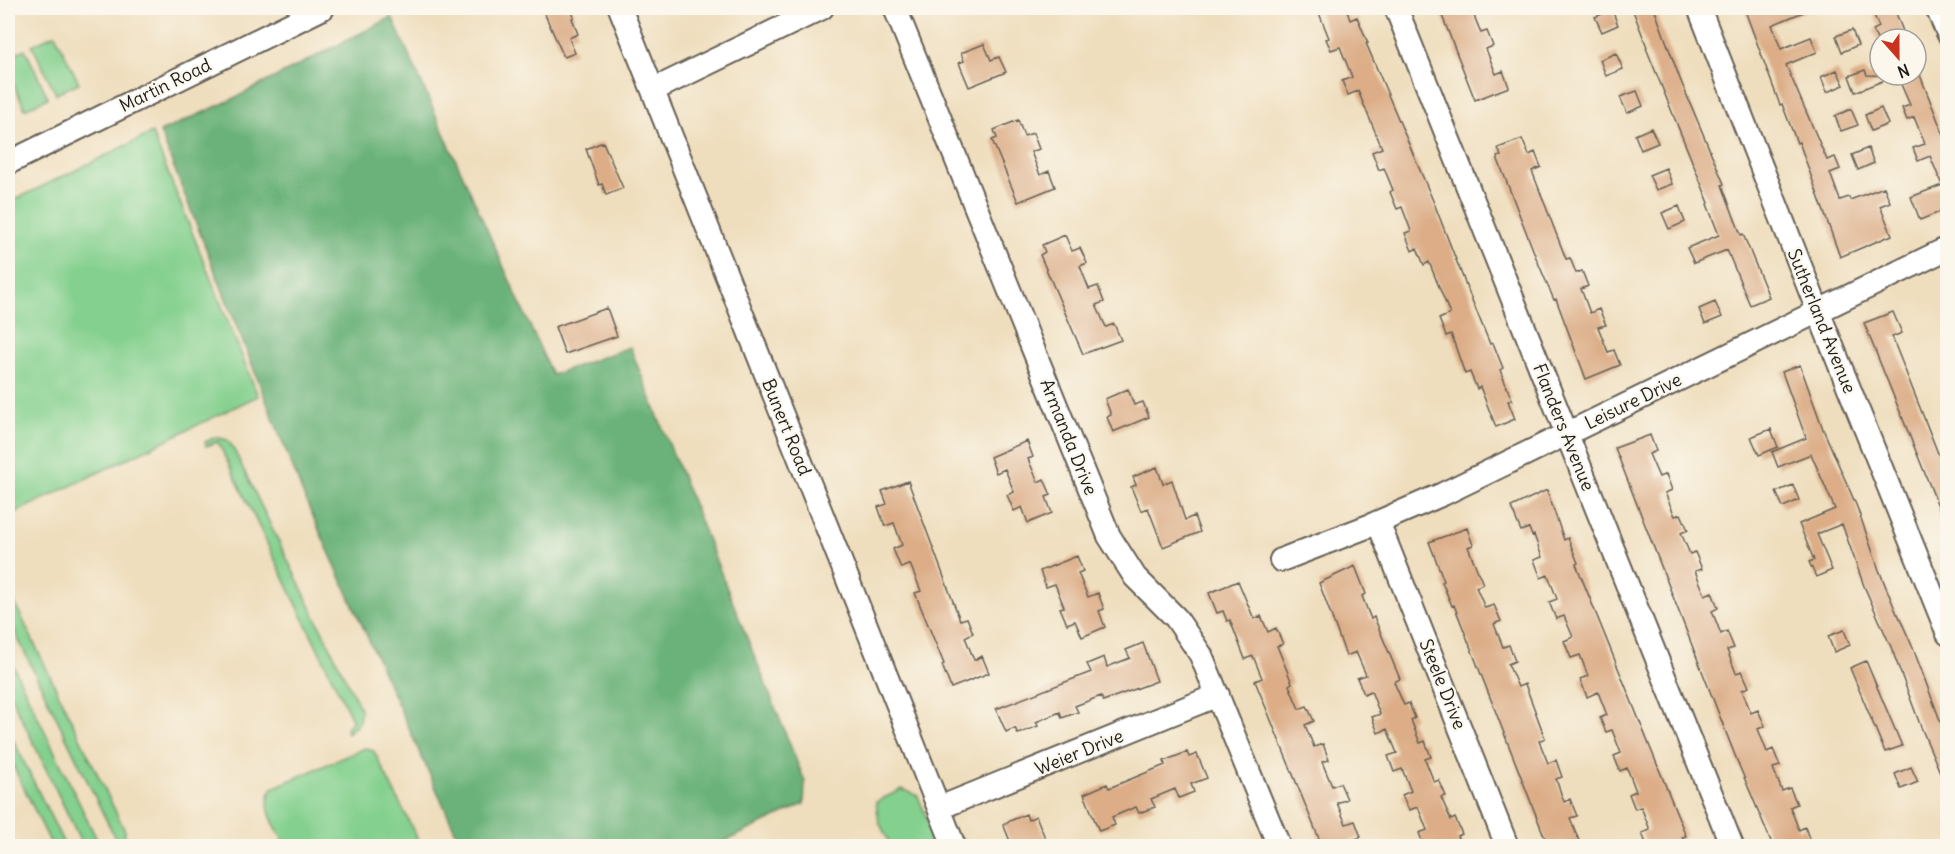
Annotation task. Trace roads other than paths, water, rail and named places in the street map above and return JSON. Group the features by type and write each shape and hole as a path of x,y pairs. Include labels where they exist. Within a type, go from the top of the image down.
{"street":[{"name":"Martin Road","path":"8,163 322,8"},
{"name":"Bunert Road","path":"621,8 954,846"},
{"path":"653,90 822,8"},
{"name":"Armanda Drive","path":"895,8 1109,536 1135,577 1176,618 1201,655 1279,846"},
{"name":"Flanders Avenue","path":"1396,8 1732,846"},
{"name":"Sutherland Avenue","path":"1699,8 1947,634"},
{"path":"1937,8 1947,33"},
{"name":"Leisure Drive","path":"1281,560 1443,494 1947,248"},
{"name":"Steele Drive","path":"1378,522 1507,846"},
{"name":"Weier Drive","path":"939,808 1218,696"}]}
